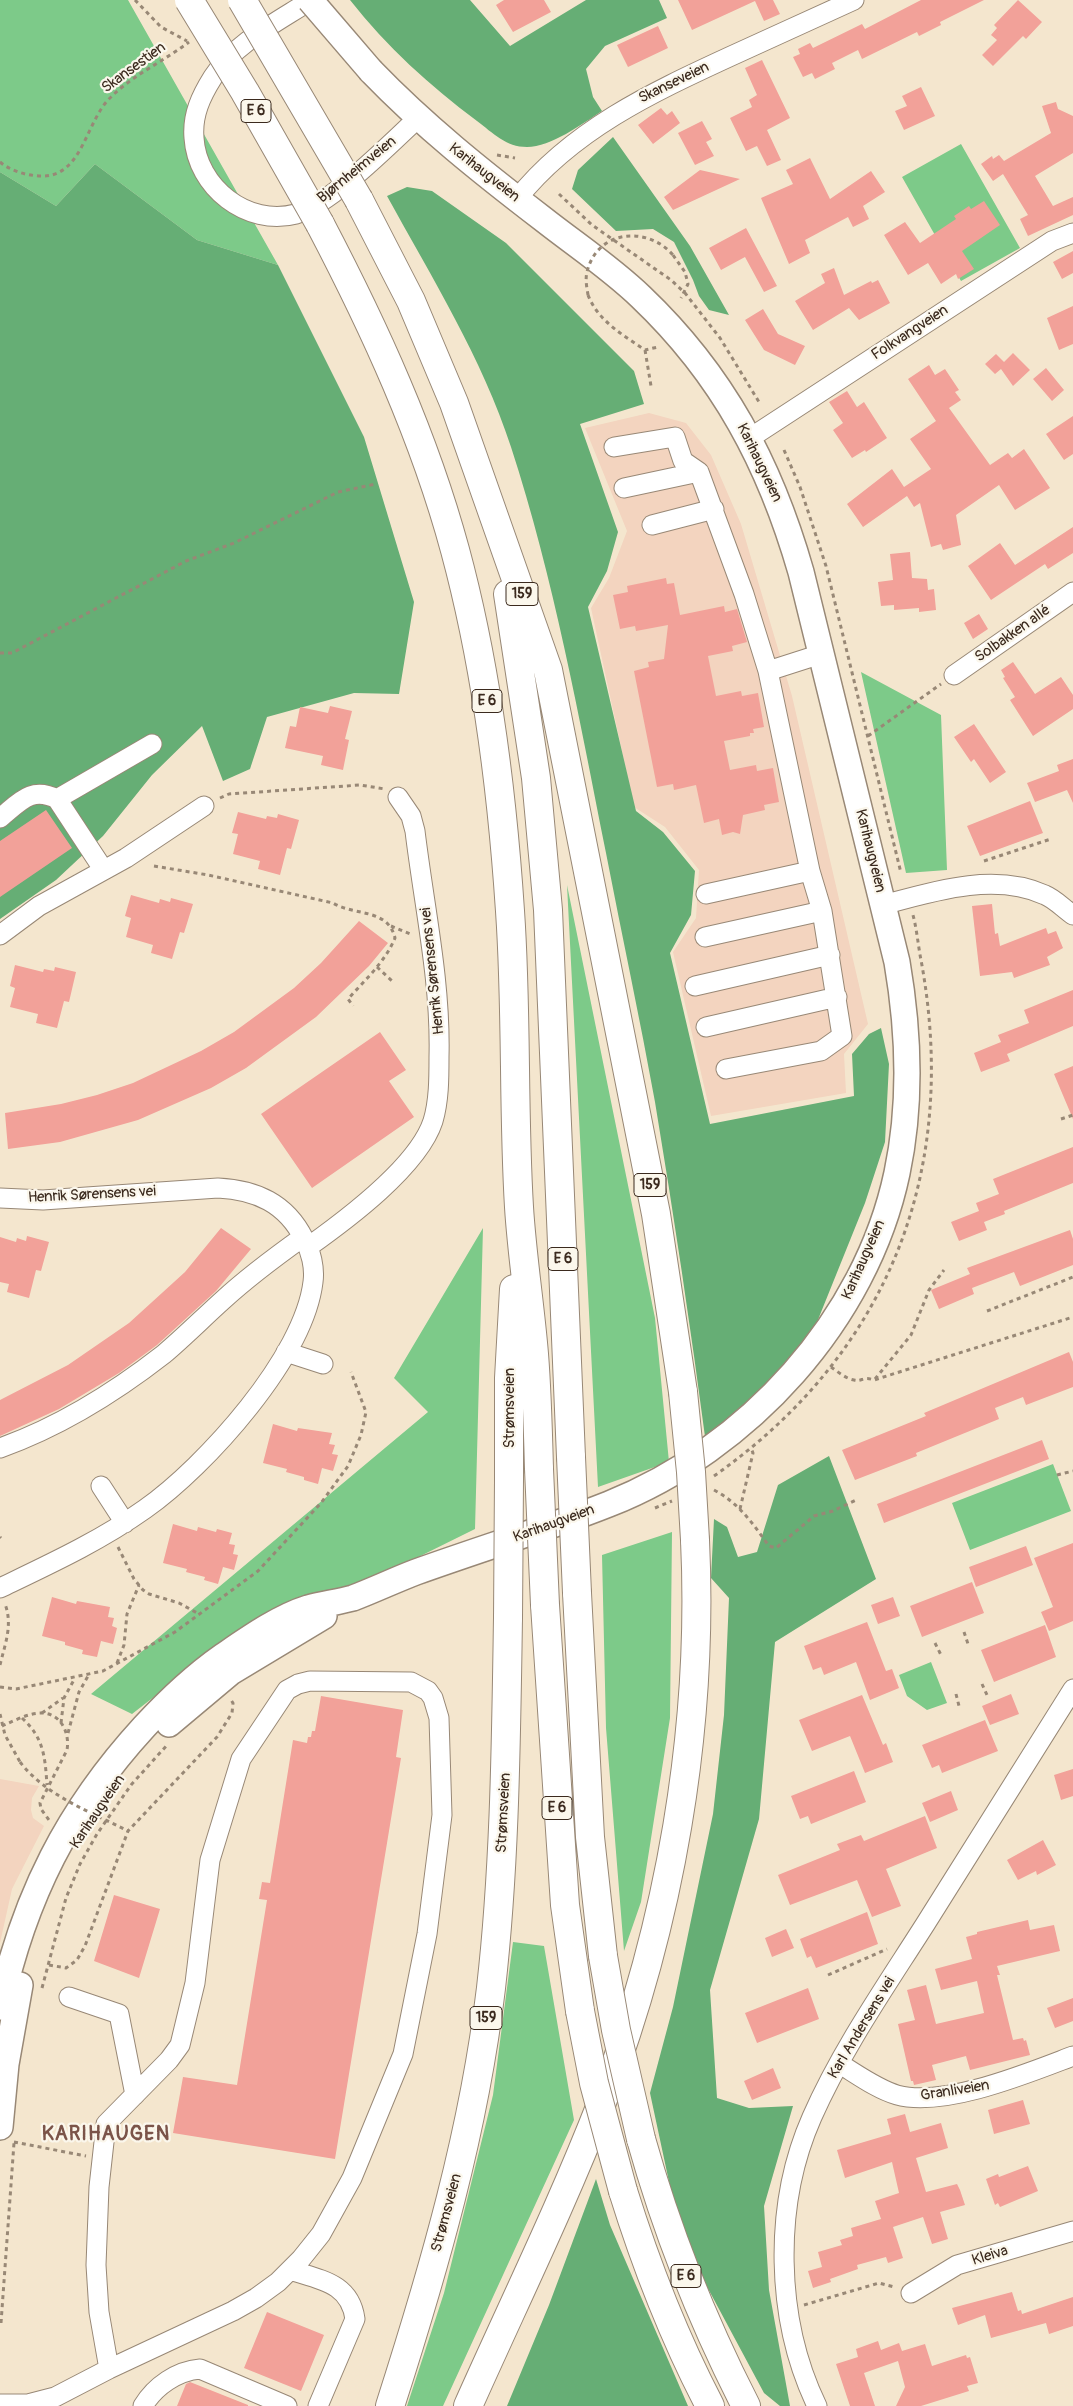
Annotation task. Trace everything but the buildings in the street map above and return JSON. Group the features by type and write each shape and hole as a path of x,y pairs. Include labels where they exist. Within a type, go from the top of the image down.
{"highway":[{"name":"E 6","path":"189,0 245,92 320,224 370,323 408,411 454,547 475,632 499,780 510,912 515,1005 519,1207 534,1355 545,1605 565,1905 580,2011 594,2084 622,2192 658,2293 710,2406"},
{"name":"E 6","path":"242,0 359,200 388,256 430,344 469,441 494,519 530,730 548,910 577,1593 590,1837 603,1956 618,2039 641,2139 665,2220 693,2294 746,2406"},
{"name":"159","path":"468,2406 602,2101 650,1952 676,1840 688,1747 696,1638 695,1540 691,1472 682,1392 656,1214 564,741 548,670 494,519"},
{"name":"Strømsveien","path":"390,2406 441,2235 463,2149 480,2058 490,1989 503,1847 508,1618 509,1378 519,1207"}],"main road":[{"name":"Karihaugveien","path":"0,2007 14,1951 46,1867 84,1801 131,1741 186,1685 222,1657 272,1626 306,1609 351,1598 414,1573 613,1502 646,1487 711,1448 755,1414 791,1376 833,1322 863,1268 886,1210 896,1177 902,1143 908,1072 907,1036 897,962 787,525 775,492 750,438 708,374 661,317 616,276 517,199 418,118 371,71 310,0"},
{"name":"Karihaugveien","path":"7,2134 12,2027 26,1960 49,1894 76,1842 99,1807 142,1750 171,1721 204,1693 261,1652 312,1624 351,1598"}],"street":[{"name":"Bjørnheimveien","path":"310,0 238,49 213,76 200,101 194,122 194,146 206,175 217,191 249,212 281,215 296,214 324,199 359,172 418,118"},
{"name":"Skanseveien","path":"517,199 535,176 554,159 578,139 619,112 674,82 854,0"},
{"name":"Folkvangveien","path":"750,438 1052,241 1073,233"},
{"path":"614,447 675,437 684,461 699,472 744,594 768,671 810,871 822,911 842,1036 821,1051 726,1069"},
{"path":"624,488 699,472"},
{"path":"652,525 714,509"},
{"name":"Solbakken allé","path":"954,676 1073,592"},
{"path":"768,671 821,654"},
{"path":"57,799 152,744"},
{"path":"0,818 35,793 45,793 57,799 103,870"},
{"name":"Henrik Sørensens vei","path":"306,1242 346,1220 403,1166 419,1147 432,1122 439,1085 440,1023 438,991 415,831 411,816 398,797"},
{"path":"0,935 39,906 126,858 204,806"},
{"path":"706,894 810,871"},
{"path":"883,905 985,884 1010,885 1045,895 1073,915"},
{"path":"705,937 822,911"},
{"path":"695,986 830,956"},
{"path":"706,1027 837,997"},
{"name":"Henrik Sørensens vei","path":"0,1198 43,1200 209,1189 239,1189 255,1193 282,1209 306,1242 313,1268 313,1283 301,1322 286,1352 258,1395 234,1426 185,1476 117,1528 1,1593"},
{"path":"0,1448 31,1437 62,1421 121,1385 165,1353 260,1268 306,1242"},
{"path":"286,1352 324,1364"},
{"path":"101,1486 117,1528"},
{"path":"0,2404 15,2405 66,2398 108,2369 233,2311 256,2298 290,2270 301,2260 321,2234 352,2178 403,2054 427,1934 442,1815 439,1718 433,1698 428,1690 410,1682 310,1681 298,1684 287,1690 241,1759 210,1860 195,1984 180,2045 169,2060 106,2124 96,2265 99,2312 108,2369"},
{"name":"Karl Andersens vei","path":"817,2406 800,2359 788,2309 785,2246 792,2184 812,2118 840,2064 914,1942 1073,1689"},
{"path":"69,1997 119,2014 135,2096"},
{"name":"Granliveien","path":"840,2064 888,2092 904,2096 926,2097 1000,2084 1073,2056"},
{"name":"Kleiva","path":"911,2292 957,2266 1073,2231"},
{"path":"290,2270 332,2284 345,2293 353,2305 355,2319 318,2406"},
{"path":"143,2406 153,2393 168,2381 189,2370 200,2369 287,2406"}],"path":[{"path":"135,0 161,27 190,42"},
{"name":"Skansestien","path":"0,162 28,176 47,177 57,174 75,159 99,111 112,95 197,37"},
{"path":"559,194 592,224 671,280 685,293 720,338 759,402"},
{"path":"650,386 645,350 599,315 588,295 587,272 591,261 598,251 619,238 631,235 653,239 665,246 684,272 688,284 682,298"},
{"path":"645,350 658,347"},
{"path":"784,450 800,487 826,566 901,873"},
{"path":"0,653 12,653 186,561 234,543 338,492 376,484"},
{"path":"868,736 901,711 954,676"},
{"path":"204,806 229,794 360,785 380,787 398,797"},
{"path":"984,860 1051,838"},
{"path":"154,866 208,875 333,903 340,907 379,917 390,926 395,938 377,966 348,999 353,1006"},
{"path":"377,966 392,981"},
{"path":"1061,1119 1073,1115"},
{"path":"874,1380 911,1335 929,1290 944,1270"},
{"path":"987,1311 1073,1278"},
{"path":"831,1366 855,1381 866,1377 874,1380 1073,1317"},
{"path":"0,1687 16,1690 88,1675 116,1664 175,1632 237,1588 264,1565 322,1503 348,1466 361,1436 366,1412 351,1372"},
{"path":"740,1509 753,1453 751,1448"},
{"path":"1057,1475 1073,1471"},
{"path":"711,1489 729,1498 769,1546 776,1548 814,1516 833,1511 858,1498"},
{"path":"117,1528 139,1585 149,1594 179,1603 199,1614"},
{"path":"116,1664 124,1645 127,1614 139,1585"},
{"path":"0,1664 9,1623 1,1593"},
{"path":"964,1632 968,1644"},
{"path":"935,1643 941,1655"},
{"path":"50,1822 44,1815 40,1803 67,1750 68,1733 79,1692 88,1675"},
{"path":"61,1723 64,1698 76,1678"},
{"path":"982,1684 987,1695"},
{"path":"956,1694 959,1706"},
{"path":"2,1726 42,1713 64,1698"},
{"path":"49,1965 69,1966 77,1960 85,1946 128,1831 217,1737 232,1713 233,1703 230,1698"},
{"path":"42,1713 51,1715 61,1723 68,1733"},
{"path":"0,1714 2,1726 11,1747 29,1773 54,1793 128,1831"},
{"path":"22,1718 34,1729 38,1738 44,1755 48,1787"},
{"path":"59,1928 70,1885 97,1834 131,1785 171,1741"},
{"path":"828,1975 890,1948 914,1942"},
{"path":"7,2134 102,2160"},
{"path":"788,2309 879,2283 911,2292"}],"shaded area":[{"path":"649,413 686,423 711,455 741,524 792,696 868,1024 844,1054 846,1093 711,1116 673,952 696,918 699,870 665,827 634,807 591,608 609,578 627,531 585,428"},
{"path":"0,1779 39,1786 32,1798 31,1810 33,1818 44,1826 12,1889 0,1943"}],"green space":[{"path":"0,0 128,0 278,265 197,240 95,164 56,206 0,172"},
{"path":"350,0 470,0 510,46 586,0 659,0 667,18 605,46 586,69 593,97 602,111 556,139 527,147 506,142 442,94 409,65"},
{"path":"613,137 690,246 729,315 709,310 699,296 674,242 653,229 616,231 572,189 578,170"},
{"path":"961,144 1020,248 961,281 902,177"},
{"path":"95,164 197,240 278,265 364,437 414,602 399,694 354,693 267,717 250,769 223,781 202,726 152,775 103,836 56,880 0,919 0,172 56,206"},
{"path":"407,187 432,191 506,243 634,371 644,404 580,424 618,532 607,571 588,607 636,811 663,832 695,871 691,915 670,953 710,1124 854,1096 852,1054 869,1034 881,1028 889,1064 885,1142 865,1203 807,1347 706,1444 655,1102 586,751 553,598 511,447 486,382 455,319 387,196"},
{"path":"861,672 941,715 947,870 906,873"},
{"path":"567,885 655,1318 669,1462 598,1487"},
{"path":"483,1228 475,1529 186,1672 132,1714 91,1694 428,1412 394,1378"},
{"path":"829,1456 876,1579 775,1642 759,1819 710,1990 717,2098 749,2108 793,2106 764,2206 769,2290 790,2406 780,2406 764,2393 697,2268 677,2219 650,2093 673,2007 713,1814 724,1715 729,1598 711,1578 714,1519 727,1527 738,1557 757,1552 778,1485"},
{"path":"1053,1464 1071,1511 970,1550 952,1503"},
{"path":"672,1532 670,1718 641,1902 624,1951 606,1728 602,1555"},
{"path":"931,1662 947,1703 927,1710 907,1696 899,1675"},
{"path":"513,1942 544,1946 574,2120 443,2406 407,2406 444,2293 493,2095"},
{"path":"596,2179 610,2225 688,2406 507,2406 549,2305"}],"district":[{"name":"KARIHAUGEN","path":"106,2135"}]}
